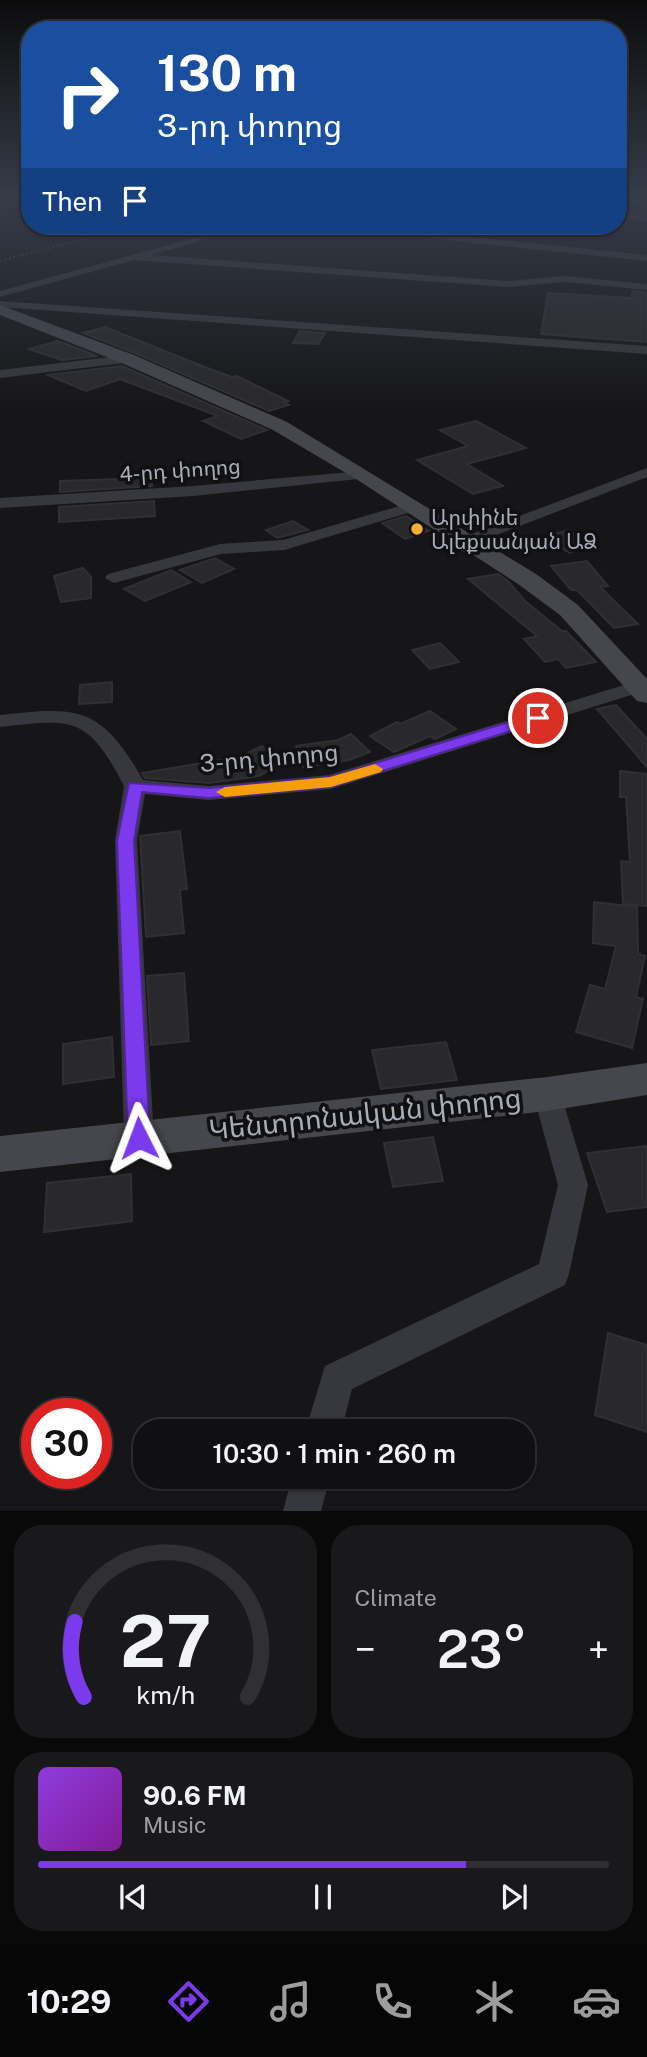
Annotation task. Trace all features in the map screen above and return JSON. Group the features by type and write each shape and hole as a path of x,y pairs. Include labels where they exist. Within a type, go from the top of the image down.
{"main road":[{"path":"0,306 25,321 128,359 280,426 363,475 569,610 645,688"},
{"name":"Կենտրոնական փողոց","path":"0,1154 547,1094 647,1079"}],"street":[{"path":"0,306 101,269"},
{"path":"292,269 508,284 565,279 647,287"},
{"path":"0,306 647,350"},
{"path":"25,321 60,315 647,358"},
{"path":"0,374 128,359"},
{"path":"467,541 614,487 647,472"},
{"name":"4-րդ փողոց","path":"0,503 192,491 363,475"},
{"path":"114,578 220,549 284,545 413,507"},
{"name":"3-րդ փողոց","path":"135,786 209,793 331,782 645,688"},
{"path":"0,721 55,716 85,721 122,761 135,786 125,841 139,1138"},
{"path":"326,1419 337,1378 552,1274 573,1185 547,1094"},
{"path":"302,1511 308,1489"}],"building":[{"path":"633,291 647,293 647,342 541,334 548,293 631,298"},
{"path":"105,327 202,366 232,377 237,376 288,401 284,402 289,405 269,411 83,333"},
{"path":"300,331 325,333 318,344 293,343"},
{"path":"58,341 97,356 62,360 29,349"},
{"path":"122,366 267,430 241,439 203,421 218,416 120,379 86,391 48,375"},
{"path":"476,421 526,448 467,464 503,486 473,494 417,460 468,446 440,430"},
{"path":"152,478 152,486 60,492 60,481"},
{"path":"154,501 155,516 59,522 59,507"},
{"path":"406,516 429,531 405,539 382,523"},
{"path":"293,521 308,530 277,538 266,530"},
{"path":"568,530 594,546 570,553 544,537"},
{"path":"215,558 234,569 202,583 180,570"},
{"path":"587,561 608,586 600,587 638,624 614,628 577,590 571,590 551,566"},
{"path":"83,568 91,577 91,598 61,602 54,576"},
{"path":"171,570 191,582 145,601 124,589"},
{"path":"498,574 508,581 525,601 562,631 566,631 596,662 566,668 558,659 545,662 524,639 537,636 468,579"},
{"path":"440,643 459,662 430,669 412,650"},
{"path":"112,682 112,702 79,704 80,685"},
{"path":"616,705 647,739 647,767 597,709"},
{"path":"430,711 456,729 435,739 430,736 394,752 370,736 397,722 400,724"},
{"path":"351,734 370,752 349,760 303,767 296,746 338,740"},
{"path":"262,746 285,762 259,776 209,783 145,778 142,773 239,757"},
{"path":"620,771 647,774 647,906 623,904 621,861 630,862 626,797 620,797"},
{"path":"180,831 187,889 180,890 184,933 146,937 140,836"},
{"path":"594,902 637,907 638,954 645,956 636,997 643,999 632,1048 576,1032 590,985 605,989 616,946 593,943"},
{"path":"184,973 189,1041 151,1045 147,976"},
{"path":"112,1037 114,1077 63,1084 63,1044"},
{"path":"446,1042 457,1080 381,1089 372,1050"},
{"path":"433,1137 443,1181 393,1187 384,1143"},
{"path":"647,1146 647,1207 607,1212 587,1153"},
{"path":"131,1174 132,1221 44,1232 47,1183"},
{"path":"608,1333 647,1345 647,1432 595,1415"}],"slow traffic":[{"path":"225,792 331,782 375,769"}],"place":[{"name":"Արփինե Ալեքսանյան ԱՁ","path":"417,529"}],"route":[{"path":"139,1138 125,841 135,786 209,793 331,782 538,718"}]}
